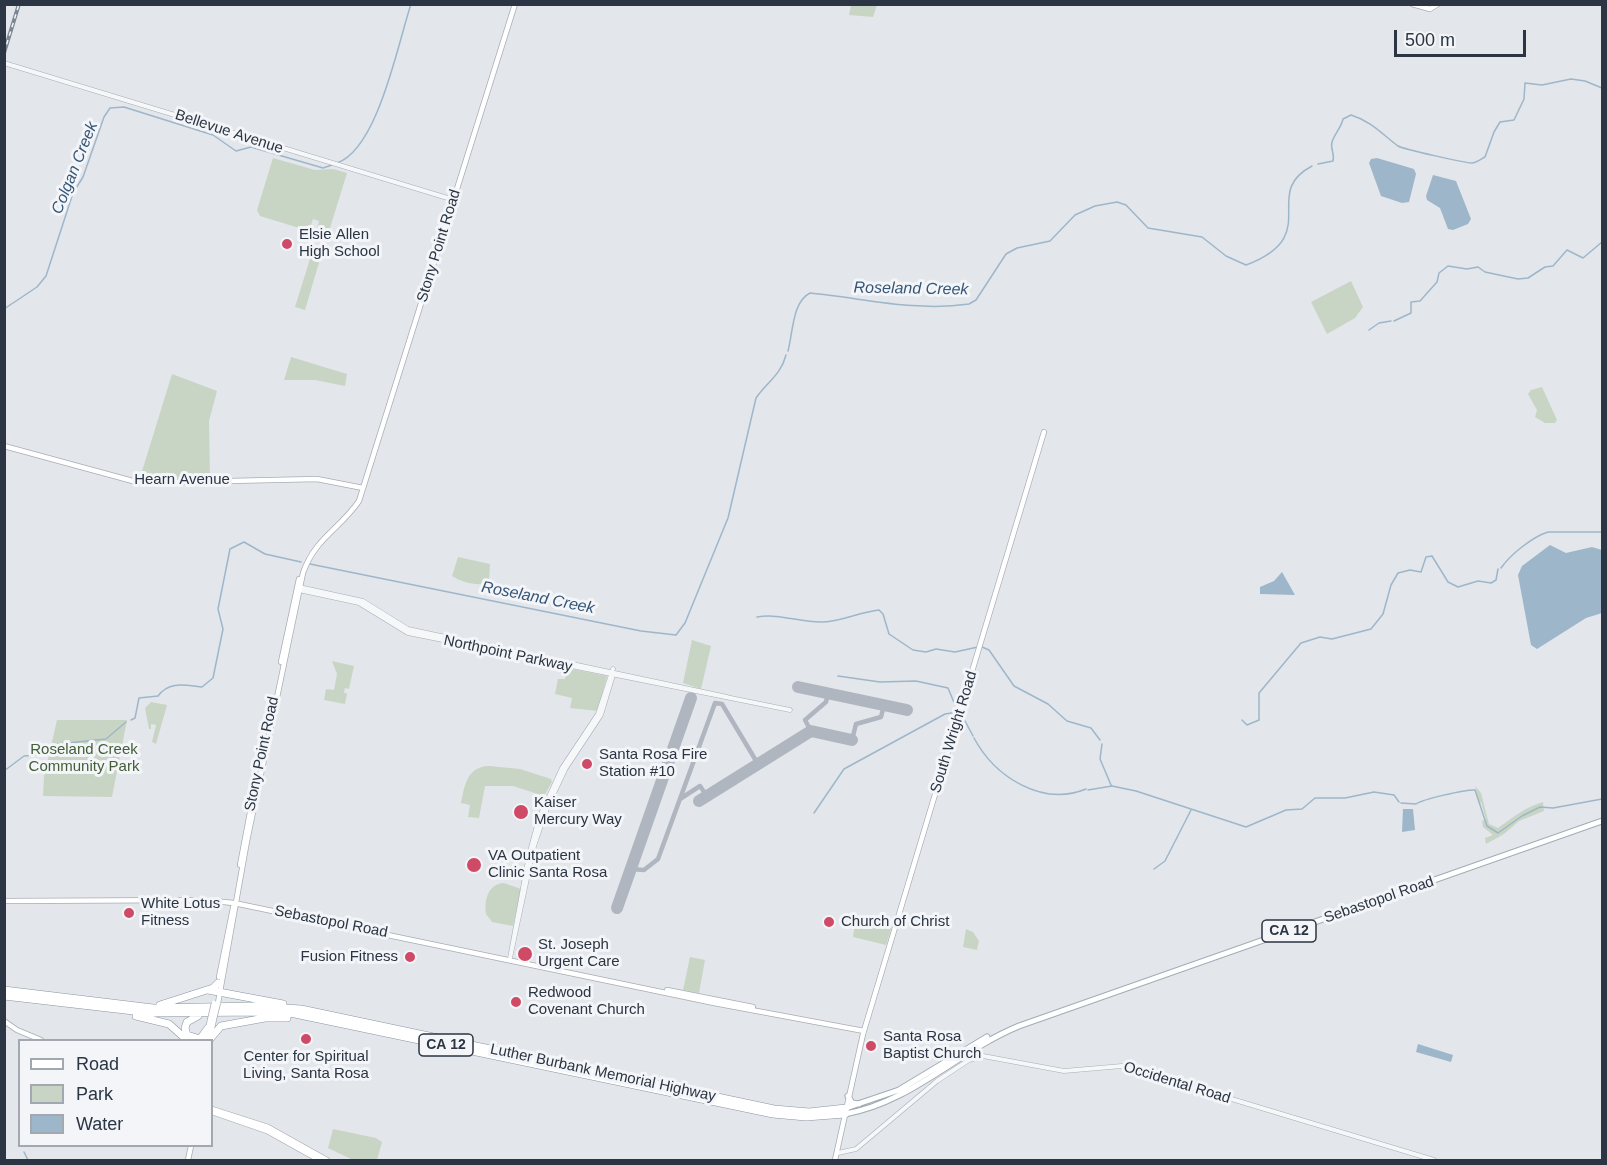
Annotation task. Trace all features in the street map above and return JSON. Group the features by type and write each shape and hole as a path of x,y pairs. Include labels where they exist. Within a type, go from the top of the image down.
{"highway":[{"path":"103,1005 163,1004 218,988 312,1011"},
{"name":"Luther Burbank Memorial Highway","path":"4,990 163,1014 229,1012 295,1014 767,1113 801,1117 829,1117 846,1111"},
{"name":"Luther Burbank Memorial Highway","path":"4,996 103,1005 165,1008 260,1006 312,1011 769,1108 809,1112 846,1111"},
{"path":"103,1005 167,1023 185,1039"},
{"path":"208,1028 204,1036 196,1039 189,1037 185,1028 191,1017 229,1012"},
{"path":"209,1039 220,1026 271,1017 303,1018 377,1031"},
{"path":"829,1117 839,1118 843,1124"}],"main road":[{"name":"Stony Point Road","path":"235,903 239,871 305,561 316,541 348,510 363,488 514,4"},
{"path":"1412,4 1430,9 1438,4"},
{"name":"South Wright Road","path":"836,1161 864,1031 1044,432"},
{"name":"Hearn Avenue","path":"4,446 140,483 312,479 363,488"},
{"name":"Stony Point Road","path":"208,1039 298,588"},
{"name":"Sebastopol Road","path":"846,1111 878,1100 914,1082 971,1044 1602,821"},
{"path":"239,871 241,879"},
{"name":"Sebastopol Road","path":"4,901 203,900 235,903 864,1031"},
{"name":"Stony Point Road","path":"208,1039 208,1028 212,1019"},
{"path":"4,1021 37,1039"},
{"name":"Sebastopol Road","path":"846,1111 875,1107 902,1095 979,1045 1019,1026"},
{"path":"849,1096 856,1104 878,1100"},
{"path":"213,1111 267,1131 319,1161"},
{"path":"213,1111 268,1127 327,1161"}],"street":[{"name":"Bellevue Avenue","path":"4,63 454,200"},
{"name":"Northpoint Parkway","path":"298,588 359,603 408,633 790,710"},
{"path":"510,958 529,855 539,818 562,768 599,712 612,673"},
{"name":"Occidental Road","path":"838,1153 856,1149 933,1084 969,1060 985,1056 1064,1071 1122,1066 1434,1161"}],"green space":[{"path":"851,4 877,5 873,17 849,15"},
{"path":"273,158 315,170 333,169 347,173 326,241 315,238 319,221 313,219 309,231 260,216 257,210"},
{"path":"314,246 323,249 305,310 295,307"},
{"path":"1351,281 1363,307 1355,318 1327,334 1311,302"},
{"path":"291,357 347,374 345,386 315,380 284,380"},
{"path":"172,374 217,391 209,421 210,479 139,481"},
{"path":"1542,387 1557,420 1555,423 1545,423 1535,417 1537,410 1528,394 1531,390"},
{"path":"458,557 490,564 489,583 470,583 452,576"},
{"path":"692,640 711,646 701,689 683,683"},
{"path":"332,661 354,666 349,689 345,688 344,693 347,693 345,704 324,700 326,689 334,690 337,674"},
{"path":"562,667 607,676 598,711 570,708 572,698 555,694 558,679 565,679 566,675 560,673"},
{"path":"151,702 167,705 156,744 152,742 156,725 151,724 151,729 149,729 145,708"},
{"name":"Roseland Creek Community Park","path":"57,720 127,720 112,797 43,796 44,777"},
{"path":"489,766 520,769 551,779 552,782 544,796 513,786 485,786 479,818 468,817 470,805 461,803 468,778 476,770"},
{"path":"1475,786 1481,793 1489,824 1498,828 1536,804 1543,802 1544,811 1519,821 1504,834 1486,844 1485,838 1493,835 1483,827 1482,821 1486,819 1481,802 1479,805"},
{"path":"504,883 521,889 513,926 492,922 486,914 488,894 494,886"},
{"path":"856,918 892,926 886,945 853,937"},
{"path":"966,929 973,932 979,941 977,950 963,947"},
{"path":"690,957 705,960 699,993 683,990"},
{"path":"333,1129 376,1138 382,1142 377,1160 353,1160 328,1148"}],"water":[{"path":"1377,158 1414,169 1416,174 1409,202 1402,203 1381,196 1369,163 1371,159"},
{"path":"1433,175 1456,181 1471,219 1468,224 1453,230 1448,229 1440,208 1427,200 1426,196"},
{"path":"1550,545 1566,553 1592,547 1602,550 1602,613 1586,618 1537,649 1531,645 1518,575 1522,566"},
{"path":"1282,572 1295,595 1260,594 1260,587 1274,581"},
{"path":"1403,809 1413,809 1415,830 1402,832"},
{"path":"1418,1044 1453,1055 1451,1062 1416,1052"}],"waterway":[{"name":"Colgan Creek","path":"337,163 351,154 364,138 375,117 393,68 411,4"},
{"name":"Roseland Creek","path":"1318,164 1333,161 1333,139 1343,119 1351,115 1370,124 1398,146 1434,156 1474,163 1485,157 1500,122 1514,120 1524,99 1525,83 1542,85 1571,79 1585,81 1602,88"},
{"name":"Colgan Creek","path":"4,309 37,287 46,276 73,193 83,177 104,117 110,108 124,107 213,135 236,151 251,147 323,168 332,165"},
{"name":"Roseland Creek","path":"788,351 796,311 804,297 810,293 909,305 969,304 976,300 1006,254 1017,248 1050,241 1075,215 1095,206 1117,202 1126,205 1148,228 1202,237 1226,256 1246,265 1269,253 1282,241 1288,228 1290,189 1297,177 1312,166"},
{"path":"1394,321 1411,313 1411,302 1420,301 1437,282 1439,273 1448,266 1467,269 1478,267 1485,272 1518,279 1528,278 1545,267 1553,266 1567,250 1583,258 1602,242"},
{"path":"1369,330 1379,323 1391,321"},
{"name":"Roseland Creek","path":"310,564 641,631 676,635 685,623 728,518 756,398 777,373 786,355"},
{"path":"1501,568 1522,547 1548,532 1602,532"},
{"name":"Roseland Creek","path":"131,720 135,718 139,698 158,696 172,686 202,687 213,678 223,629 218,609 230,549 244,542 265,554 301,562"},
{"path":"1242,720 1247,725 1259,720 1259,693 1301,643 1320,637 1332,639 1371,629 1383,614 1391,585 1398,573 1410,570 1421,572 1426,557 1432,556 1448,582 1458,587 1478,581 1491,583 1496,580 1498,569"},
{"path":"757,617 774,616 823,622 879,610 883,614 889,634 913,650 926,652 936,649 955,652 978,647"},
{"path":"982,647 989,650 1014,686 1048,704 1067,721 1091,728 1100,740"},
{"path":"814,813 844,769 945,714 958,712 948,688 916,681 880,682 838,676"},
{"path":"960,720 965,721 973,736"},
{"name":"Roseland Creek","path":"4,771 24,756 50,754 58,744 106,739 126,722"},
{"path":"974,738 994,765 1021,785 1053,794 1069,794 1086,789"},
{"path":"1102,744 1100,759 1111,785"},
{"path":"1088,790 1112,786 1136,791 1246,827 1286,810 1302,809 1315,798 1345,798 1374,792 1394,795 1399,802"},
{"path":"1401,803 1416,804 1444,795 1474,790"},
{"path":"1475,790 1487,826 1498,833 1522,816 1540,807 1553,808 1602,799"},
{"path":"1154,869 1165,861 1191,810"},
{"path":"24,1152 28,1160"}],"taxiway":[{"path":"811,731 805,720 826,702 828,693"},
{"path":"631,869 644,870 658,859 715,703 722,704 758,764"},
{"path":"852,740 856,724 881,717 884,705"},
{"path":"680,799 700,786 707,796"}],"runway":[{"path":"798,687 907,710"},
{"path":"617,908 691,698"},
{"path":"699,801 811,731 852,740"}],"railway":[{"path":"4,53 19,4"}],"place":[{"name":"Elsie Allen High School","path":"287,244"},
{"name":"Santa Rosa Fire Station #10","path":"587,764"},
{"name":"Kaiser Mercury Way","path":"521,812"},
{"name":"VA Outpatient Clinic Santa Rosa","path":"474,865"},
{"name":"White Lotus Fitness","path":"129,913"},
{"name":"Church of Christ","path":"829,922"},
{"name":"St. Joseph Urgent Care","path":"525,954"},
{"name":"Fusion Fitness","path":"410,957"},
{"name":"Redwood Covenant Church","path":"516,1002"},
{"name":"Center for Spiritual Living, Santa Rosa","path":"306,1039"},
{"name":"Santa Rosa Baptist Church","path":"871,1046"}]}
